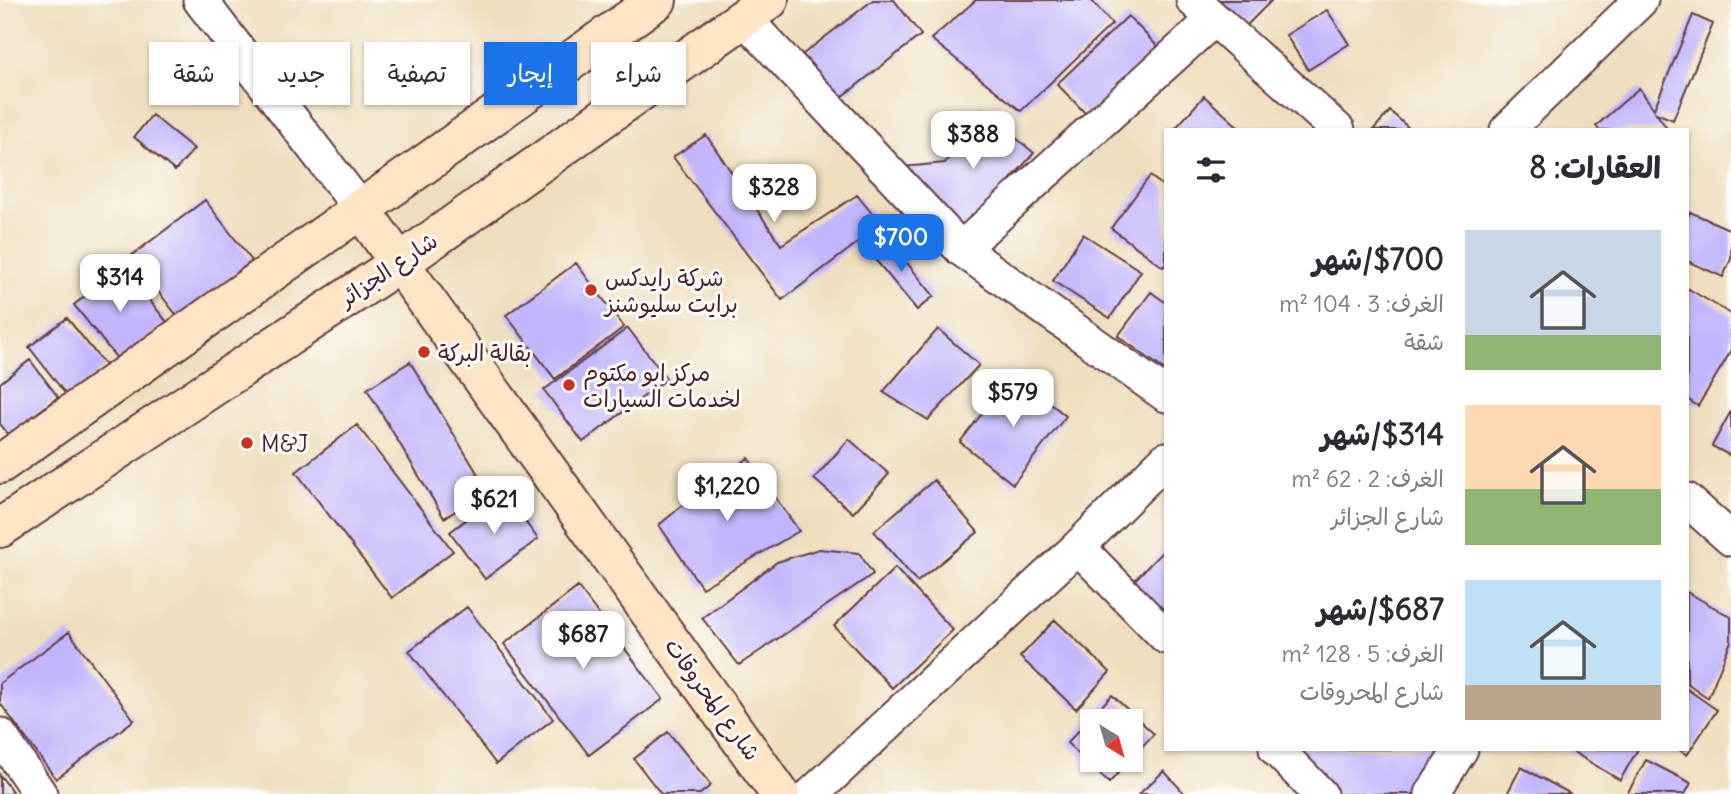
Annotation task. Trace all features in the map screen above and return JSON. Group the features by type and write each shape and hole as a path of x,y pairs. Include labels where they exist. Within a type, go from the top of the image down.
{"main road":[{"path":"0,464 657,0"},
{"name":"شارع الجزائر","path":"0,528 401,262 757,9"},
{"name":"شارع المحروقات","path":"360,208 780,794"}],"street":[{"path":"200,0 360,208"},
{"path":"1509,128 1641,0"},
{"path":"757,9 961,250 1164,395"},
{"path":"961,250 1203,10 1336,128"},
{"path":"812,794 1077,548 1164,461"},
{"path":"1689,502 1731,539"},
{"path":"1077,548 1164,635"},
{"path":"0,735 40,794"},
{"path":"1278,751 1320,794"},
{"path":"1432,794 1460,751"}],"building":[{"path":"873,0 894,0 921,35 833,104 798,58"},
{"path":"976,0 1091,0 1112,24 1021,111 931,39"},
{"path":"1219,0 1272,0 1246,26"},
{"path":"1327,10 1349,44 1308,70 1286,35"},
{"path":"1693,15 1713,24 1673,120 1656,113 1667,128 1596,126 1639,88 1654,109"},
{"path":"1128,16 1165,54 1094,122 1057,84"},
{"path":"1204,96 1240,128 1176,128"},
{"path":"982,109 1034,153 963,234 902,167 945,163"},
{"path":"1390,111 1409,128 1375,128"},
{"path":"152,115 194,149 175,171 134,137"},
{"path":"706,135 781,245 857,195 881,225 782,300 673,157"},
{"path":"1150,176 1164,186 1163,267 1111,228"},
{"path":"205,200 252,261 178,317 131,256"},
{"path":"1690,212 1731,230 1731,259 1723,277 1689,262"},
{"path":"1083,234 1141,271 1110,318 1053,281"},
{"path":"886,237 934,296 917,310 869,252"},
{"path":"576,263 624,327 555,379 506,315"},
{"path":"122,266 167,322 119,361 74,305"},
{"path":"1689,289 1731,314 1731,351 1698,406 1689,400"},
{"path":"1151,292 1164,302 1164,370 1118,336"},
{"path":"67,318 106,366 68,397 29,347"},
{"path":"628,328 667,379 583,442 544,390"},
{"path":"938,329 979,365 928,420 883,392"},
{"path":"30,360 58,397 9,435 0,424 0,383"},
{"path":"410,362 488,491 444,518 367,389"},
{"path":"1013,374 1066,416 1013,484 960,442"},
{"path":"1731,411 1731,456 1712,446"},
{"path":"357,425 453,551 392,598 296,472"},
{"path":"849,439 889,474 853,513 814,479"},
{"path":"748,458 799,531 702,588 659,525 688,501 684,489 712,471 720,480"},
{"path":"934,480 978,532 917,582 874,531"},
{"path":"503,492 538,539 485,579 450,532"},
{"path":"819,549 859,553 873,574 739,665 702,618 777,562"},
{"path":"1164,550 1164,635 1117,598"},
{"path":"895,568 953,630 892,688 834,626"},
{"path":"578,587 663,699 589,755 504,644"},
{"path":"1689,593 1731,617 1731,641 1708,698 1689,684"},
{"path":"467,607 553,719 496,764 409,651"},
{"path":"1055,620 1110,672 1076,709 1020,657"},
{"path":"69,632 134,720 56,779 0,703 0,683"},
{"path":"1689,690 1717,710 1687,755 1681,751 1689,751"},
{"path":"1112,695 1127,709 1099,709"},
{"path":"1143,724 1154,734 1143,745"},
{"path":"1080,729 1080,755 1067,743"},
{"path":"668,732 711,785 700,794 661,794 634,759"},
{"path":"1279,751 1449,751 1416,794 1322,794"},
{"path":"1571,751 1637,751 1620,780"},
{"path":"1646,760 1691,783 1685,794 1627,794"},
{"path":"1521,767 1571,794 1507,794"},
{"path":"1164,771 1185,794 1139,794"},
{"path":"1097,772 1119,772 1109,783"},
{"path":"0,775 14,794 0,794"}],"place":[{"name":"شركة رايدكس برايت سليوشنز","path":"591,290"},
{"name":"بقالة البركة","path":"424,352"},
{"name":"مركز ابو مكتوم لخدمات السيارات","path":"569,385"},
{"name":"M&J","path":"247,443"}]}
